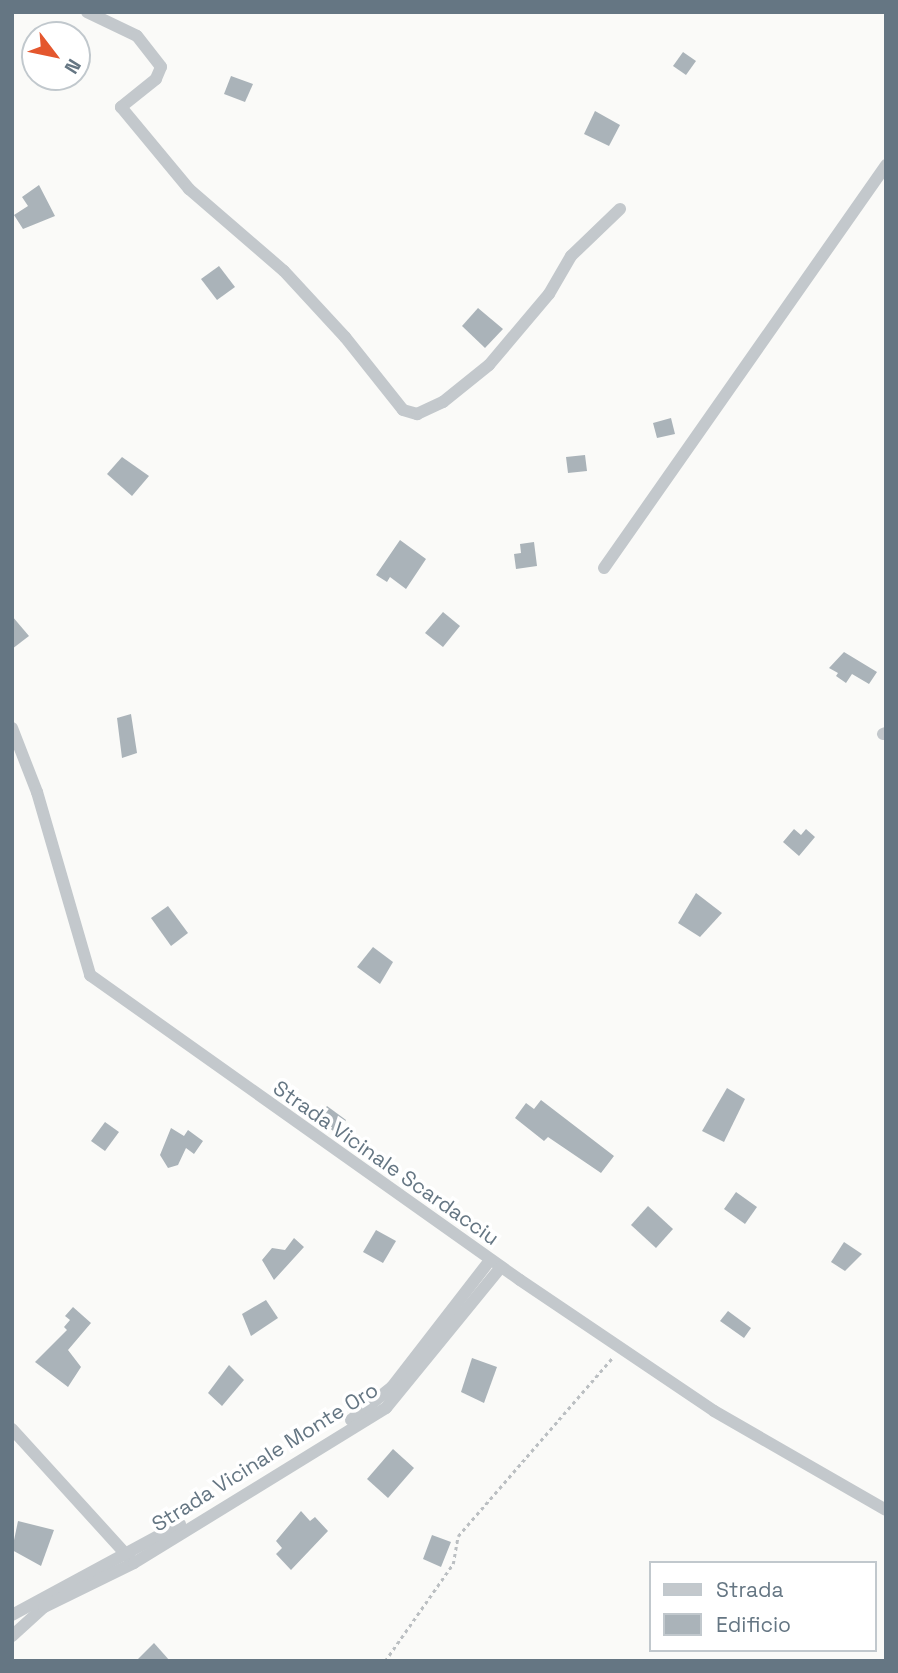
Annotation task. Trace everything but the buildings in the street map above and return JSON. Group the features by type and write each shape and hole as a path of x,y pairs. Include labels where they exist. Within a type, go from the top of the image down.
{"street":[{"path":"87,12 137,36 161,67 156,79 121,107 190,189 284,271 345,337 403,410 417,414 443,402 489,365 549,294 571,256 620,209"},
{"path":"604,568 886,165"},
{"name":"Strada Vicinale Scardacciu","path":"12,728 37,792 90,975 495,1264 625,1348 714,1411 886,1510"},
{"name":"Strada Vicinale Monte Oro","path":"12,1636 44,1607 386,1408 495,1264"},
{"path":"12,1429 130,1559"},
{"name":"Strada Vicinale Monte Oro","path":"12,1615 130,1559"}],"path":[{"path":"385,1661 453,1564 458,1536 625,1348"}]}
